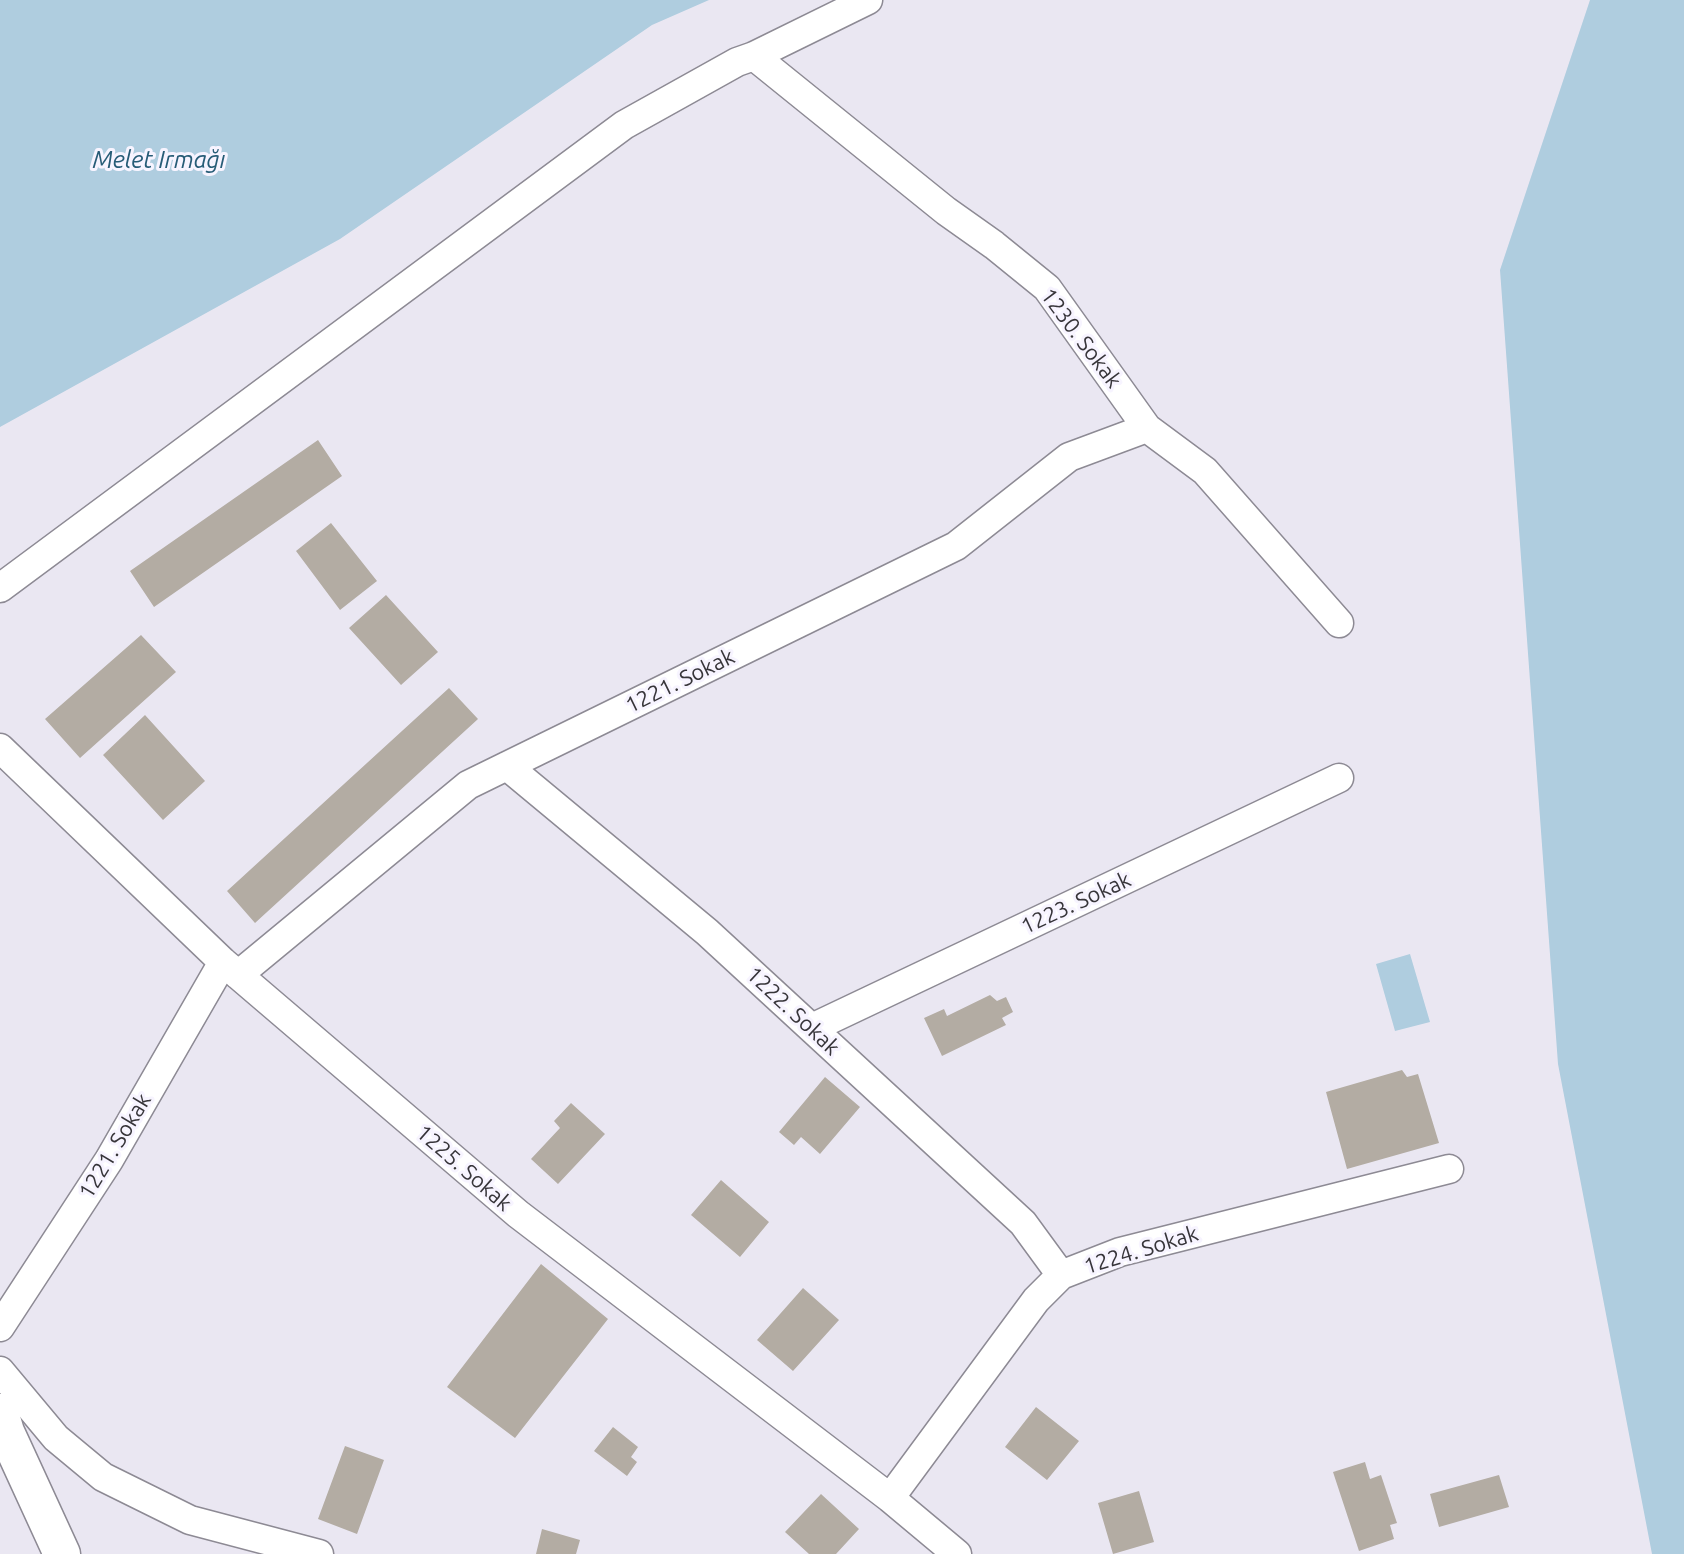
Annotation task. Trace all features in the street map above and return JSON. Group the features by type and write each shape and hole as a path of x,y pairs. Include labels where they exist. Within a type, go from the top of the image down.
{"street":[{"path":"0,588 624,125 737,62 868,0"},
{"name":"1230. Sokak","path":"754,56 1047,288 1147,428 1205,471 1339,623"},
{"name":"1221. Sokak","path":"0,1327 231,968 468,785 956,546 1069,457 1147,428"},
{"name":"1225. Sokak","path":"0,748 231,968 518,1214 890,1498 957,1554"},
{"name":"1222. Sokak","path":"507,766 707,932 812,1028 1023,1223 1061,1275"},
{"name":"1223. Sokak","path":"812,1028 1339,778"},
{"name":"1224. Sokak","path":"890,1498 1036,1300 1061,1275 1120,1252 1449,1169"},
{"path":"0,1371 56,1438 103,1477 190,1520 319,1554"},
{"path":"0,1412 6,1432 62,1554"}],"water":[{"name":"Melet Irmağı","path":"0,0 709,0 652,25 340,239 0,427"},
{"path":"1590,0 1684,0 1684,1554 1652,1554 1558,1064 1500,270"},
{"path":"1410,954 1430,1022 1395,1031 1376,964"}],"building":[{"path":"318,440 342,476 154,607 130,571"},
{"path":"331,523 377,581 340,610 296,551"},
{"path":"386,595 438,652 401,685 349,628"},
{"path":"141,635 176,672 80,758 45,719"},
{"path":"449,688 478,719 255,923 227,891"},
{"path":"145,715 205,781 163,820 103,755"},
{"path":"990,995 997,1001 1006,997 1013,1012 1002,1018 1006,1025 942,1056 924,1018 944,1009 947,1016"},
{"path":"1402,1070 1407,1077 1418,1074 1439,1143 1347,1169 1326,1092"},
{"path":"825,1077 860,1107 820,1154 801,1137 794,1145 779,1132"},
{"path":"571,1103 605,1134 558,1184 531,1159 560,1128 554,1121"},
{"path":"721,1180 769,1222 740,1257 691,1215"},
{"path":"541,1264 608,1319 515,1438 447,1387"},
{"path":"803,1288 839,1320 793,1371 757,1340"},
{"path":"1036,1407 1079,1441 1047,1480 1005,1447"},
{"path":"613,1427 638,1447 631,1457 637,1462 627,1476 594,1451"},
{"path":"345,1446 384,1460 357,1534 318,1519"},
{"path":"1365,1462 1370,1479 1381,1475 1397,1523 1390,1525 1394,1539 1359,1551 1333,1472"},
{"path":"1499,1475 1509,1507 1439,1527 1430,1494"},
{"path":"1139,1491 1154,1542 1113,1554 1098,1503"},
{"path":"821,1494 859,1529 836,1554 809,1554 785,1532"},
{"path":"542,1529 580,1540 576,1554 536,1554"}]}
